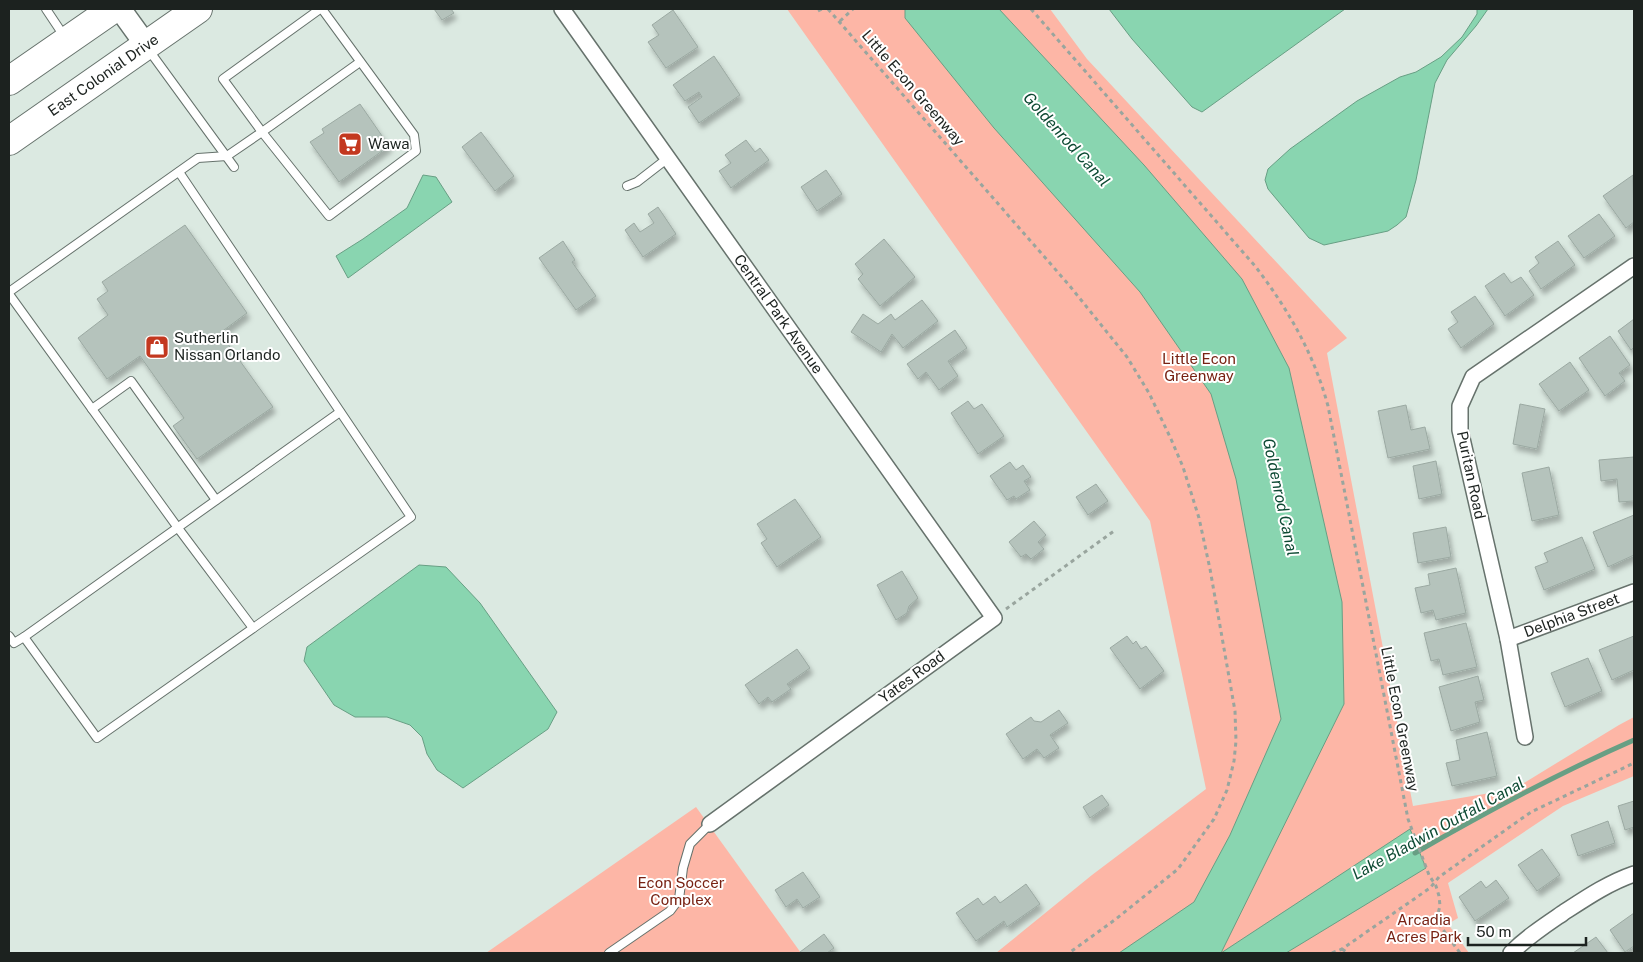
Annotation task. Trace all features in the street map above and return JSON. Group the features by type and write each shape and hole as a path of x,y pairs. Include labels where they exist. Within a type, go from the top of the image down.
{"highway":[{"path":"9,81 113,9"},
{"name":"East Colonial Drive","path":"9,141 198,9"}],"street":[{"path":"120,9 146,45"},
{"name":"Central Park Avenue","path":"562,9 994,618"},
{"name":"Puritan Road","path":"1525,737 1508,639 1460,430 1460,406 1473,377 1634,266"},
{"name":"Delphia Street","path":"1508,639 1634,592"},
{"name":"Yates Road","path":"710,824 994,618"},
{"path":"1511,953 1526,938 1584,899 1613,882 1634,874"}],"lane":[{"path":"46,9 68,40"},
{"path":"321,9 414,135 416,151 329,216 262,132 223,79 321,9"},
{"path":"146,45 234,167"},
{"path":"253,628 178,528 9,293 198,158 227,156 360,62"},
{"path":"627,186 637,182 668,158"},
{"path":"24,637 97,738 411,517 179,172"},
{"path":"92,409 131,381 216,500"},
{"path":"9,636 14,643 24,637 340,412"},
{"path":"609,953 670,911 680,899 683,868 690,844 710,824"}],"path":[{"path":"818,11 822,9"},
{"name":"Little Econ Greenway","path":"828,9 1069,285 1127,357 1146,387 1174,445 1189,484 1201,526 1235,711 1236,741 1234,761 1227,790 1214,819 1178,869 1116,919 1069,953"},
{"path":"840,21 853,9"},
{"name":"Little Econ Greenway","path":"1032,9 1255,266 1287,311 1308,350 1328,406 1408,819 1440,901 1439,924 1460,953"},
{"path":"994,618 1114,531"},
{"path":"1332,953 1342,949 1430,888 1439,877 1531,812 1634,763"},
{"path":"1342,949 1348,953"}],"green space":[{"name":"Little Econ Greenway","path":"787,9 1050,9 1087,59 1347,338 1327,353 1413,806 1514,789 1634,717 1634,776 1563,806 1448,883 1458,918 1448,924 1469,953 996,953 1092,875 1206,789 1150,521"},
{"name":"Econ Soccer Complex","path":"696,807 801,953 486,953"}],"water":[{"name":"Goldenrod Canal","path":"905,9 999,9 1144,165 1242,279 1289,368 1342,602 1344,704 1221,953 1119,953 1194,902 1230,835 1281,719 1236,479 1211,394 1140,292 994,128 905,18"},
{"path":"1109,9 1345,9 1202,112 1192,107 1132,39"},
{"path":"1477,9 1488,9 1447,60 1435,83 1416,180 1406,217 1388,231 1324,245 1309,238 1268,189 1265,180 1268,169 1290,149 1357,101 1400,77 1416,72 1441,57 1462,37 1477,14"},
{"path":"423,175 436,177 452,202 348,278 336,256 407,208"},
{"path":"419,565 446,567 480,603 557,712 548,729 463,788 437,770 427,754 422,737 410,725 387,717 355,717 334,705 304,661 307,647"},
{"path":"1410,829 1426,868 1286,953 1221,953"}],"building":[{"path":"434,9 451,9 454,13 442,20"},
{"path":"673,10 698,47 666,68 648,42 659,35 652,25"},
{"path":"714,56 740,95 699,123 688,107 702,97 699,92 685,101 673,85"},
{"name":"Wawa","path":"360,104 389,146 339,182 310,142 324,133 322,129"},
{"path":"481,132 514,176 495,191 462,147"},
{"path":"746,140 755,152 760,148 769,160 731,188 719,171 731,163 725,155"},
{"path":"826,170 842,194 817,211 801,187"},
{"path":"1633,175 1634,222 1626,228 1603,196"},
{"path":"658,207 676,234 643,257 625,230 634,223 640,232 654,223 648,214"},
{"path":"1599,214 1615,236 1584,258 1568,236"},
{"name":"Sutherlin Nissan Orlando","path":"185,225 247,313 220,333 273,407 197,459 173,426 184,418 140,356 107,379 78,338 108,315 97,299 108,291 102,282"},
{"path":"884,239 915,277 880,306 858,279 863,274 855,264"},
{"path":"563,241 575,260 572,262 596,296 576,310 539,258"},
{"path":"1558,241 1575,265 1541,289 1529,271 1539,263 1535,257"},
{"path":"1504,273 1511,283 1521,277 1534,295 1505,316 1485,286"},
{"path":"1475,296 1494,324 1461,348 1448,329 1458,322 1451,312"},
{"path":"922,300 938,321 903,348 892,334 881,352 851,332 863,314 878,324 891,314 895,320"},
{"path":"1634,319 1634,347 1631,350 1618,331"},
{"path":"955,330 967,348 948,361 958,376 939,390 926,372 918,379 907,364"},
{"path":"1610,336 1630,365 1619,373 1625,381 1605,396 1579,358"},
{"path":"1570,362 1589,390 1559,411 1539,384"},
{"path":"968,401 974,409 982,404 1004,436 978,454 951,413"},
{"path":"1520,404 1545,409 1537,449 1513,444"},
{"path":"1406,405 1411,430 1425,427 1430,449 1388,458 1378,411"},
{"path":"1634,457 1634,501 1619,502 1617,479 1601,481 1599,460"},
{"path":"1436,461 1442,494 1419,499 1413,466"},
{"path":"1010,462 1016,470 1023,465 1031,477 1024,481 1030,490 1016,499 1014,496 1007,500 990,476"},
{"path":"1549,467 1559,515 1532,521 1522,473"},
{"path":"1096,484 1108,501 1088,515 1076,497"},
{"path":"795,499 821,537 777,567 761,543 767,539 757,524"},
{"path":"1634,515 1634,555 1608,567 1593,532"},
{"path":"1034,521 1046,535 1038,542 1044,549 1031,559 1026,554 1021,557 1009,542"},
{"path":"1446,527 1451,557 1418,563 1413,533"},
{"path":"1582,537 1595,569 1544,590 1535,567 1548,562 1544,553"},
{"path":"1456,568 1466,613 1436,620 1433,610 1421,613 1415,588 1430,585 1428,574"},
{"path":"902,571 918,598 909,606 907,613 896,620 877,585"},
{"path":"1466,623 1477,667 1443,675 1439,659 1431,661 1424,633"},
{"path":"1127,636 1133,644 1136,641 1141,649 1146,646 1164,671 1140,689 1110,648"},
{"path":"1634,636 1634,670 1612,680 1599,650"},
{"path":"797,649 810,668 787,684 791,689 772,702 768,697 759,704 745,685"},
{"path":"1588,658 1602,691 1565,707 1551,673"},
{"path":"1478,676 1484,700 1475,702 1480,722 1451,731 1439,687"},
{"path":"1059,710 1068,723 1050,735 1059,748 1044,758 1037,749 1023,759 1006,734 1031,717 1034,721 1041,722"},
{"path":"1487,732 1497,776 1452,786 1446,763 1460,760 1456,740"},
{"path":"1102,795 1109,805 1090,818 1083,807"},
{"path":"1634,801 1634,827 1625,830 1618,806"},
{"path":"1608,821 1615,843 1578,856 1571,835"},
{"path":"1542,849 1560,875 1537,891 1518,865"},
{"path":"803,872 820,897 803,908 797,899 786,907 775,890"},
{"path":"1496,880 1509,898 1475,921 1459,897 1481,881 1486,888"},
{"path":"1026,884 1040,904 1007,927 1004,921 976,941 956,913 978,898 983,905 995,896 1000,903"},
{"path":"1634,913 1634,946 1625,952 1610,930"},
{"path":"824,934 834,948 827,953 800,952"},
{"path":"1596,937 1608,953 1573,953"}],"waterway":[{"name":"Lake Bladwin Outfall Canal","path":"1415,853 1523,794 1634,740"}],"place":[{"name":"Wawa","path":"350,144"},
{"name":"Sutherlin Nissan Orlando","path":"157,347"}],"park label":[{"name":"Arcadia Acres Park","path":"1424,928"}]}
